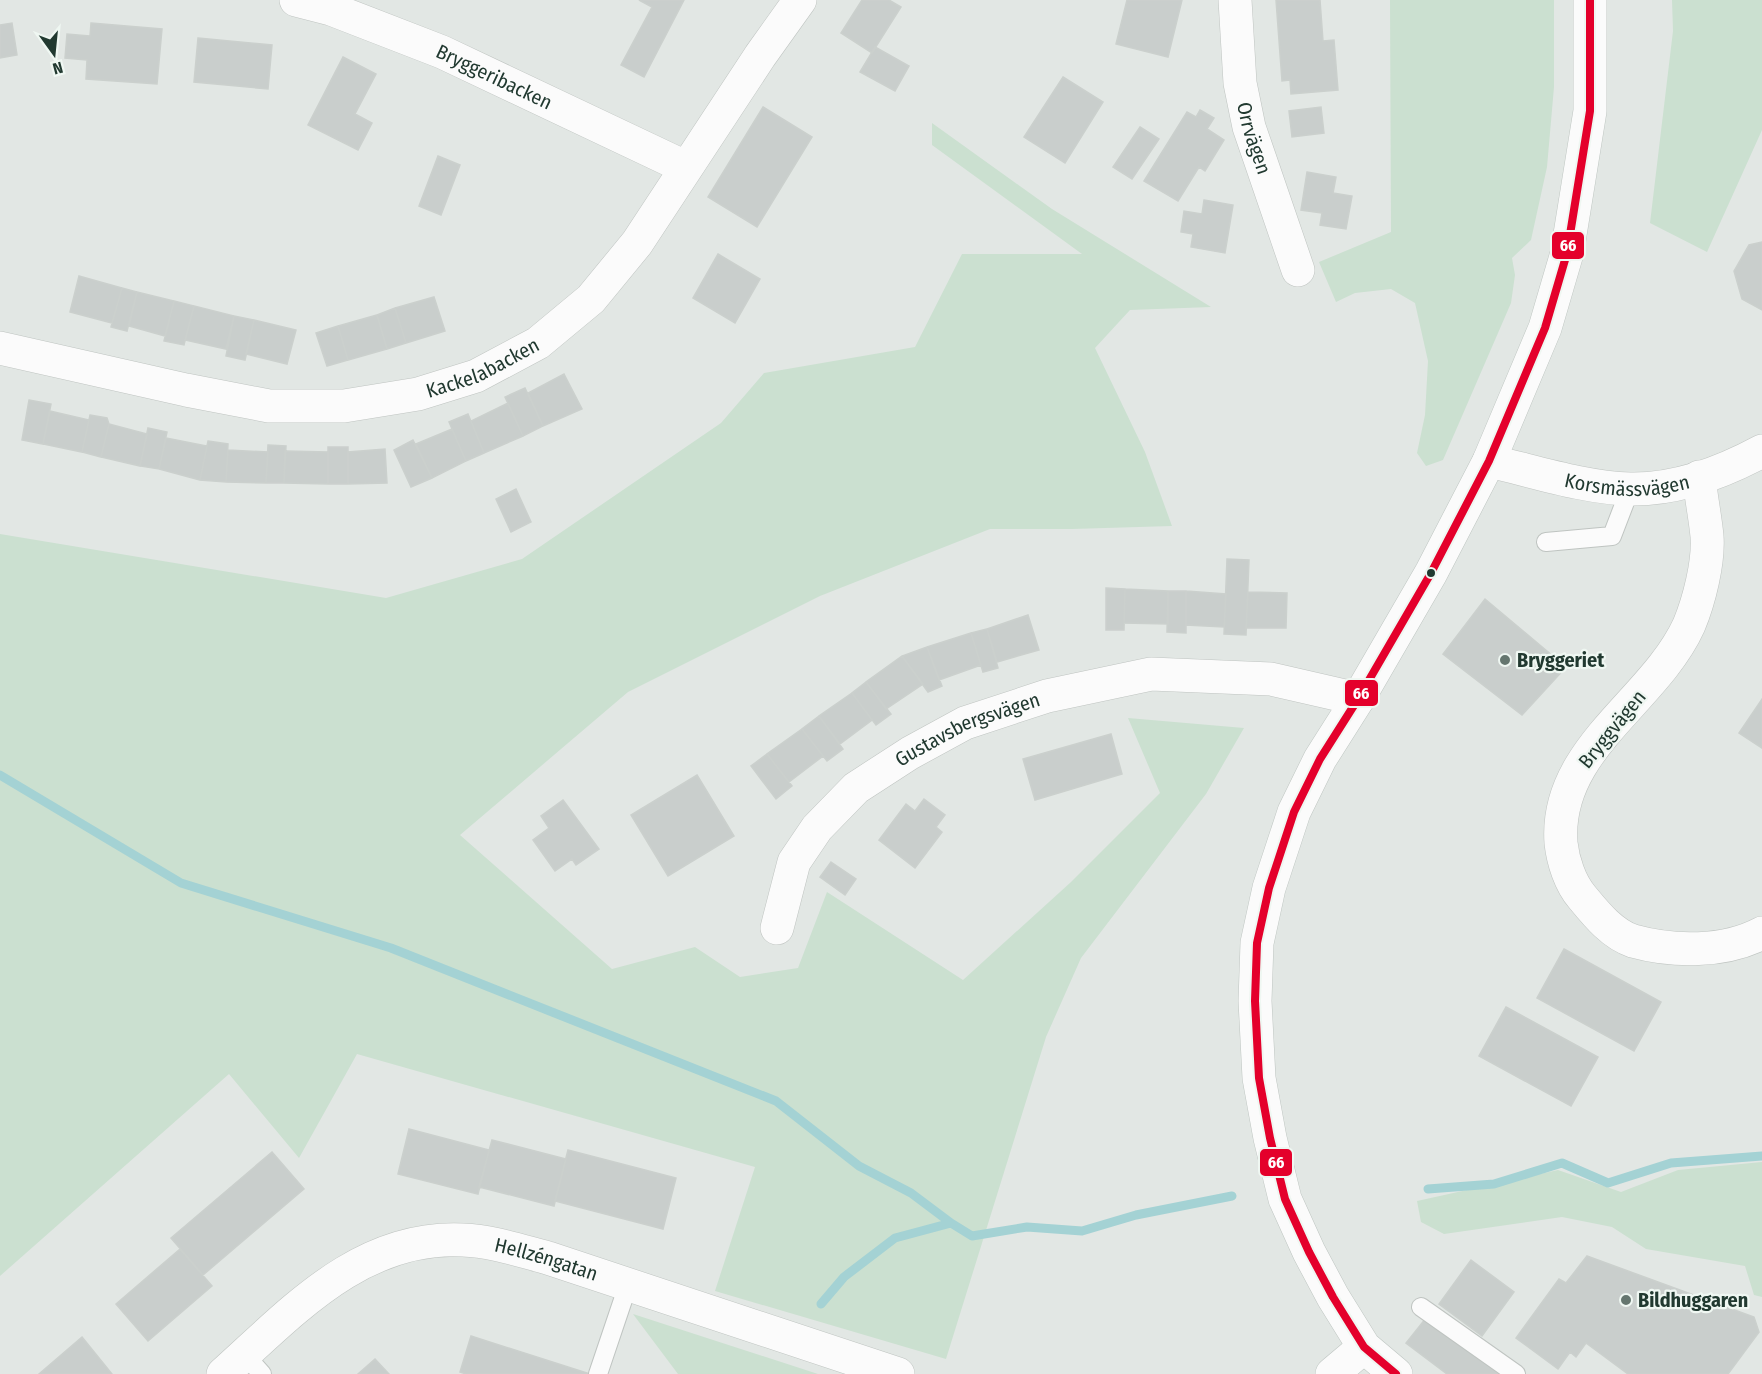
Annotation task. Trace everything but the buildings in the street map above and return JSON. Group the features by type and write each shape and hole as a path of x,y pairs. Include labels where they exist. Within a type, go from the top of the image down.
{"street":[{"name":"Bryggeribacken","path":"296,0 331,9 442,52 685,167"},
{"name":"Kackelabacken","path":"0,348 186,390 269,406 344,406 418,394 476,375 538,343 591,299 637,243 685,167 800,0"},
{"name":"Orrvägen","path":"1235,0 1240,83 1249,127 1298,270"},
{"path":"1396,1374 1364,1347 1328,1288 1285,1199 1270,1138 1259,1078 1255,1002 1257,943 1269,888 1294,812 1320,759 1358,699 1431,573 1489,461 1545,328 1567,253 1590,111 1590,0"},
{"name":"Korsmässvägen","path":"1489,461 1581,483 1630,489 1672,485 1699,477 1758,449"},
{"name":"Bryggvägen","path":"1699,477 1707,537 1707,555 1690,622 1666,664 1582,761 1563,806 1560,829 1562,854 1575,889 1599,918 1625,938 1652,946 1686,949 1721,946 1762,933"},
{"name":"Gustavsbergsvägen","path":"777,928 794,862 817,828 856,788 910,753 965,723 1047,696 1151,674 1271,679 1358,699"},
{"name":"Hellzéngatan","path":"243,1368 308,1298 352,1267 388,1250 424,1241 464,1240 506,1246 548,1258 898,1374"},
{"path":"1332,1374 1364,1347"}],"lane":[{"path":"1546,542 1612,536 1630,489"},
{"path":"598,1374 628,1284"},
{"path":"1421,1307 1516,1374"}],"green space":[{"path":"1390,0 1554,0 1554,87 1547,167 1531,240 1512,258 1515,275 1511,303 1443,460 1426,466 1417,453 1425,415 1428,361 1415,303 1391,289 1355,293 1336,302 1319,262 1391,232"},
{"path":"1672,0 1762,0 1762,130 1707,252 1650,223 1673,31"},
{"path":"932,123 1052,209 1211,307 1130,310 1095,348 1145,452 1172,526 990,529 820,596 628,692 460,835 612,969 695,947 740,977 798,968 827,892 963,980 1071,882 1160,793 1128,718 1244,728 1206,794 1081,958 1046,1037 946,1359 715,1291 755,1167 357,1054 299,1158 229,1074 0,1276 0,534 386,598 522,559 721,423 764,373 915,347 962,254 1082,254 932,145"},
{"path":"1762,1162 1762,1297 1754,1295 1745,1266 1646,1249 1612,1227 1562,1217 1444,1234 1421,1222 1417,1201 1558,1170 1621,1192 1678,1170"},
{"path":"633,1314 818,1374 678,1374"}],"waterway":[{"path":"0,775 181,883 391,948 776,1101 859,1166 911,1193 951,1223"},
{"path":"1428,1189 1494,1184 1562,1163 1608,1183 1671,1163 1762,1156"},
{"path":"821,1304 844,1277 895,1238 951,1223 972,1236 1027,1227 1082,1231 1136,1215 1232,1196"}],"transit line":[{"name":"66","path":"1396,1374 1364,1347 1333,1297 1285,1199 1270,1138 1259,1078 1255,1001 1257,943 1269,888 1294,812 1320,759 1358,699 1431,573 1489,461 1545,328 1567,253 1590,111 1590,0"}],"place":[{"name":"Bryggeriet","path":"1505,660"},
{"name":"Bildhuggaren","path":"1626,1300"}]}
